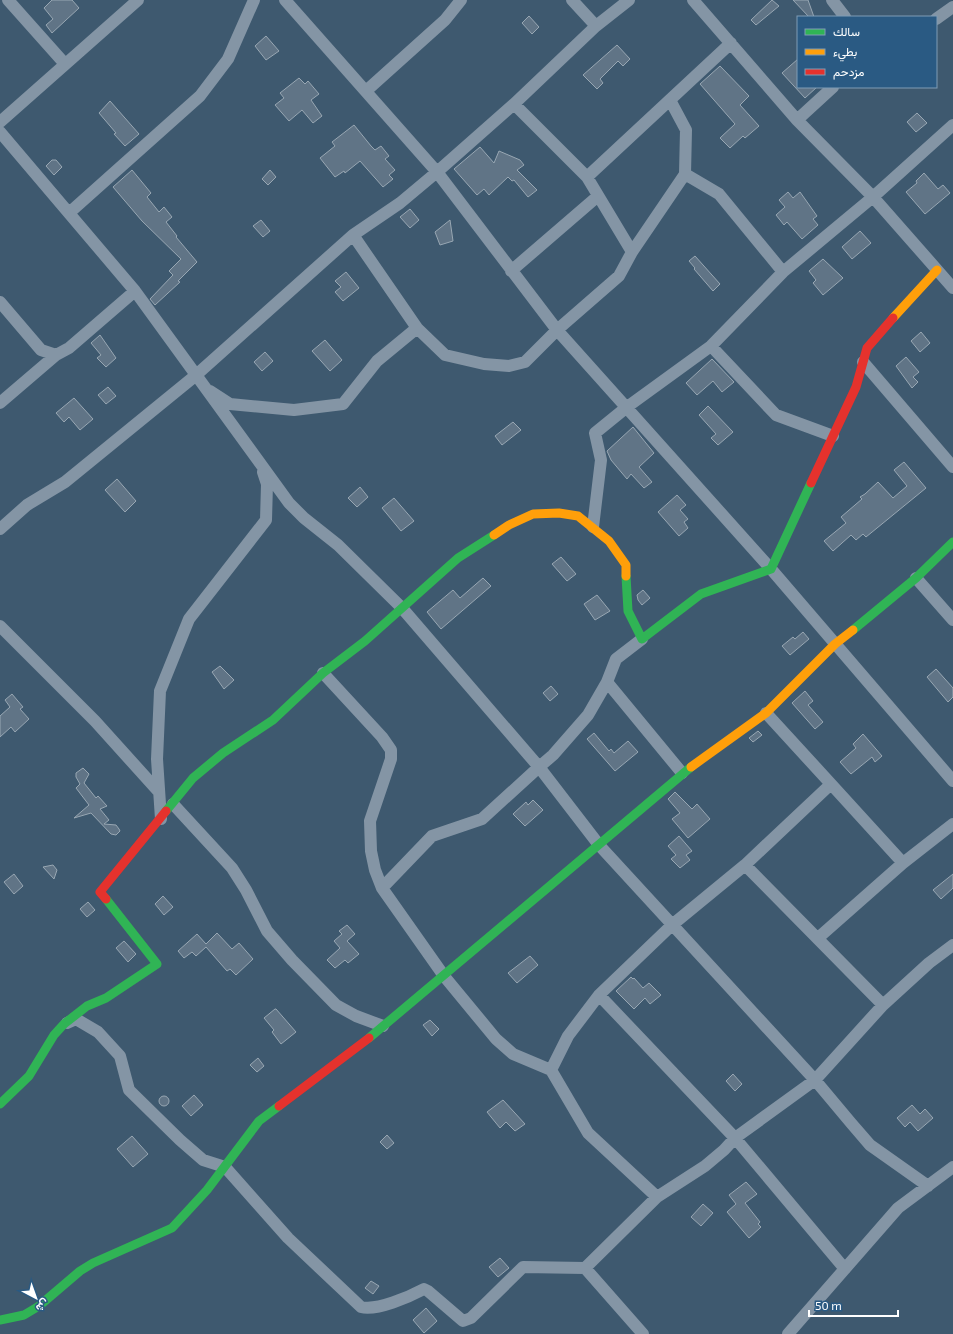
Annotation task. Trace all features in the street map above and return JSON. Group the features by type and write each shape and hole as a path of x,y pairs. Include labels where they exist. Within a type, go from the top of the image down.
{"street":[{"path":"8,0 65,64"},
{"path":"0,122 138,0"},
{"path":"69,213 200,96 228,59 254,0"},
{"path":"285,0 437,172 557,330 771,569 953,781"},
{"path":"366,91 445,20 461,0"},
{"path":"572,0 596,26"},
{"path":"0,529 28,506 65,482 195,376 353,235 400,203 437,172 514,104 596,26 629,0"},
{"path":"693,0 797,120 873,197 953,288"},
{"path":"832,0 844,16"},
{"path":"937,18 953,8"},
{"path":"587,177 731,43"},
{"path":"797,120 832,88"},
{"path":"353,235 417,328 445,355 484,364 509,366 525,362 557,330 619,276 632,252 685,174 686,130 670,100"},
{"path":"514,104 587,177 632,252"},
{"path":"592,527 601,460 595,433 627,407 711,346 783,272 873,197 953,125"},
{"path":"0,132 135,291 195,376 289,503 304,518 338,545 402,608 539,767 599,845 815,1080 870,1145 928,1186"},
{"path":"685,174 719,194 783,272"},
{"path":"512,271 598,196"},
{"path":"382,888 432,836 482,819 553,755 588,714 607,682 616,659 701,594 771,569 856,387 867,348 875,337 938,270"},
{"path":"0,403 56,355 69,348 135,291"},
{"path":"0,302 41,350 56,355"},
{"path":"203,386 230,404 294,410 343,404 377,361 417,328"},
{"path":"711,346 776,415 833,436"},
{"path":"863,362 953,467"},
{"path":"161,819 157,759 160,691 189,619 266,520 267,484 259,462"},
{"path":"0,1104 29,1076 51,1040 64,1024 87,1006 106,998 157,964 100,892 193,778 223,753 273,720 322,673 365,641 458,558 509,525 533,514 559,513 578,516 609,541 626,565 628,611 642,639"},
{"path":"0,1320 24,1315 39,1306 80,1272 94,1263 172,1228 207,1190 260,1122 383,1026 444,976 682,773 766,712 835,644 916,578 953,542"},
{"path":"916,578 953,620"},
{"path":"0,626 95,720 159,792"},
{"path":"322,673 382,737 391,750 391,759 370,821 371,851 375,870 382,888 444,976 496,1039 513,1054 551,1070 588,1133 657,1197"},
{"path":"607,682 682,773"},
{"path":"766,712 903,863"},
{"path":"551,1070 568,1036 599,995 672,925 745,865 831,784"},
{"path":"173,804 232,868 246,890 267,931 292,960 336,1005 356,1016 383,1026"},
{"path":"818,938 903,863 953,824"},
{"path":"745,865 883,1005"},
{"path":"64,1024 76,1019 98,1032 120,1056 130,1090 180,1140 203,1160 225,1167 288,1238 361,1307 368,1309 424,1290 428,1291 464,1320 471,1318 523,1267 585,1268 657,1197 705,1166 724,1150 735,1138 815,1080 883,1005 929,963 953,945"},
{"path":"599,995 735,1138 845,1269"},
{"path":"788,1334 898,1208 953,1167"},
{"path":"585,1268 643,1334"}],"building":[{"path":"52,0 72,0 79,8 52,33 46,25 53,19 44,8"},
{"path":"772,0 779,6 756,25 751,20"},
{"path":"793,0 808,0 814,16 808,16"},
{"path":"529,16 539,27 532,34 522,23"},
{"path":"266,36 279,51 266,60 255,46"},
{"path":"617,45 630,59 623,66 618,61 600,79 603,83 597,89 583,75"},
{"path":"797,60 797,88 816,88 805,98 782,73"},
{"path":"720,66 749,96 740,105 759,126 745,138 743,136 730,148 720,138 735,124 700,84"},
{"path":"299,78 305,84 308,81 319,94 311,100 322,116 313,123 302,110 289,121 275,105 284,98 280,93"},
{"path":"110,101 139,134 125,146 114,134 116,133 99,113"},
{"path":"917,113 927,123 916,132 907,122"},
{"path":"354,125 375,150 381,146 389,156 385,159 395,170 389,175 393,179 383,187 360,161 345,173 344,171 335,177 320,158 335,146 332,142"},
{"path":"480,147 494,163 499,151 520,160 524,165 517,170 537,190 528,197 514,180 512,181 508,177 489,195 484,189 477,195 454,169"},
{"path":"52,160 56,160 62,167 54,175 46,166"},
{"path":"132,170 151,193 147,197 159,212 164,207 172,217 166,222 177,236 176,237 197,262 178,281 180,282 155,305 150,299 173,275 169,271 181,259 142,221 113,187"},
{"path":"270,170 276,177 268,185 262,179"},
{"path":"924,173 938,189 943,185 950,193 925,214 906,192 917,183 916,181"},
{"path":"788,192 793,198 800,192 817,216 813,219 818,225 802,239 787,222 784,225 776,215 785,207 779,200"},
{"path":"410,209 419,220 410,228 400,217"},
{"path":"261,220 270,231 263,237 253,226"},
{"path":"450,220 453,241 440,245 435,232"},
{"path":"860,231 871,243 852,259 842,247"},
{"path":"695,256 720,284 713,291 689,261"},
{"path":"823,259 843,278 823,295 813,283 816,280 809,271"},
{"path":"346,272 359,288 343,301 335,292 341,287 335,281"},
{"path":"921,332 930,343 920,352 911,341"},
{"path":"100,335 116,358 106,367 97,358 101,355 91,343"},
{"path":"325,340 342,360 330,371 312,351"},
{"path":"265,352 273,361 262,371 254,362"},
{"path":"906,357 919,372 913,377 918,382 912,388 896,366"},
{"path":"712,359 734,382 722,392 713,381 697,395 686,383"},
{"path":"108,387 116,396 106,404 98,395"},
{"path":"74,398 93,419 80,430 69,417 64,422 56,413"},
{"path":"708,406 733,432 718,445 711,438 716,434 699,415"},
{"path":"513,422 521,430 502,445 495,436"},
{"path":"633,427 654,453 639,467 652,482 644,488 631,474 627,479 611,460 607,451"},
{"path":"904,462 926,488 866,537 863,534 856,540 851,535 833,551 824,541 846,523 841,517 862,499 860,497 878,482 893,498 907,486 894,470"},
{"path":"117,479 136,501 125,512 105,490"},
{"path":"360,487 368,497 357,507 348,498"},
{"path":"677,495 686,505 680,510 688,519 684,522 688,528 679,536 658,512"},
{"path":"394,498 414,521 401,531 382,508"},
{"path":"561,557 576,574 567,581 552,564"},
{"path":"483,578 491,586 441,629 427,612 453,590 460,598"},
{"path":"643,590 650,598 642,605 638,600 637,595"},
{"path":"597,595 610,611 595,620 584,604"},
{"path":"803,632 809,639 790,655 782,646 793,637 795,639"},
{"path":"220,666 234,680 224,689 212,672"},
{"path":"936,669 953,688 953,697 948,702 927,677"},
{"path":"551,686 558,694 550,701 543,693"},
{"path":"805,691 813,701 808,705 823,722 815,729 792,703"},
{"path":"12,694 23,707 20,709 29,719 15,732 11,727 0,737 0,716 10,707 5,700"},
{"path":"758,731 762,735 753,742 749,738"},
{"path":"594,733 609,751 611,749 614,753 628,741 638,752 615,771 587,739"},
{"path":"863,734 882,756 875,762 872,757 851,774 840,762 856,748 853,744"},
{"path":"83,768 89,774 84,783 96,798 98,796 107,806 100,809 109,820 104,824 116,825 120,831 116,835 111,834 91,813 74,818 89,805 76,788 80,784 76,777 76,773"},
{"path":"675,792 692,809 697,804 710,819 688,838 672,819 680,813 668,799"},
{"path":"533,800 543,810 525,826 513,814 526,802 528,805"},
{"path":"679,836 692,851 686,855 690,860 680,868 671,859 676,855 668,846"},
{"path":"53,865 57,870 54,879 43,867"},
{"path":"14,874 23,886 14,894 4,882"},
{"path":"953,874 953,888 941,899 933,890"},
{"path":"163,896 173,907 164,915 155,904"},
{"path":"88,902 95,910 87,917 80,909"},
{"path":"347,925 355,934 347,941 359,954 348,963 345,960 335,968 327,960 340,948 334,941 342,934 339,931"},
{"path":"217,933 232,949 239,943 253,959 236,975 230,969 227,971 206,947 196,956 192,952 184,958 178,951 197,934 206,944"},
{"path":"124,941 136,954 128,962 116,948"},
{"path":"530,956 538,965 517,983 508,973"},
{"path":"631,977 633,979 634,978 643,988 649,983 661,995 650,1004 645,998 634,1009 616,991"},
{"path":"275,1009 296,1032 281,1044 272,1032 274,1030 264,1018"},
{"path":"430,1020 439,1029 432,1036 423,1025"},
{"path":"258,1058 264,1066 257,1072 250,1065"},
{"path":"733,1074 742,1084 735,1091 726,1081"},
{"path":"194,1095 203,1105 191,1116 182,1106"},
{"path":"162,1096 166,1096 168,1097 168,1105 162,1106 159,1103 159,1099"},
{"path":"503,1100 525,1124 515,1131 506,1122 500,1128 487,1112"},
{"path":"912,1105 920,1114 925,1109 933,1118 918,1131 910,1122 905,1127 897,1118"},
{"path":"387,1135 394,1143 387,1149 380,1142"},
{"path":"132,1136 148,1154 133,1167 117,1149"},
{"path":"746,1182 757,1194 745,1203 760,1222 758,1224 761,1227 749,1238 727,1212 736,1204 729,1195"},
{"path":"703,1204 713,1213 701,1226 691,1217"},
{"path":"500,1258 509,1268 498,1277 489,1267"},
{"path":"371,1281 379,1286 373,1294 365,1288"},
{"path":"426,1308 437,1321 424,1333 413,1320"}],"traffic: fast":[{"path":"626,576 628,611 642,639 701,594 771,569 811,483"},
{"path":"166,811 193,778 223,753 273,720 323,673 365,641 458,558 494,535"},
{"path":"853,630 916,578 953,542"},
{"path":"369,1038 691,767"},
{"path":"0,1104 29,1076 54,1035 64,1024 87,1006 106,998 157,964 106,899"},
{"path":"0,1320 24,1315 39,1306 80,1271 93,1263 172,1228 207,1190 259,1121 279,1106"}],"traffic: slow":[{"path":"893,318 937,270"},
{"path":"494,535 509,525 533,514 559,513 578,516 609,541 626,565 626,576"},
{"path":"691,767 766,713 835,644 853,630"}],"traffic: jam":[{"path":"811,483 856,387 867,348 893,318"},
{"path":"106,899 100,892 166,811"},
{"path":"279,1106 369,1038"}]}
